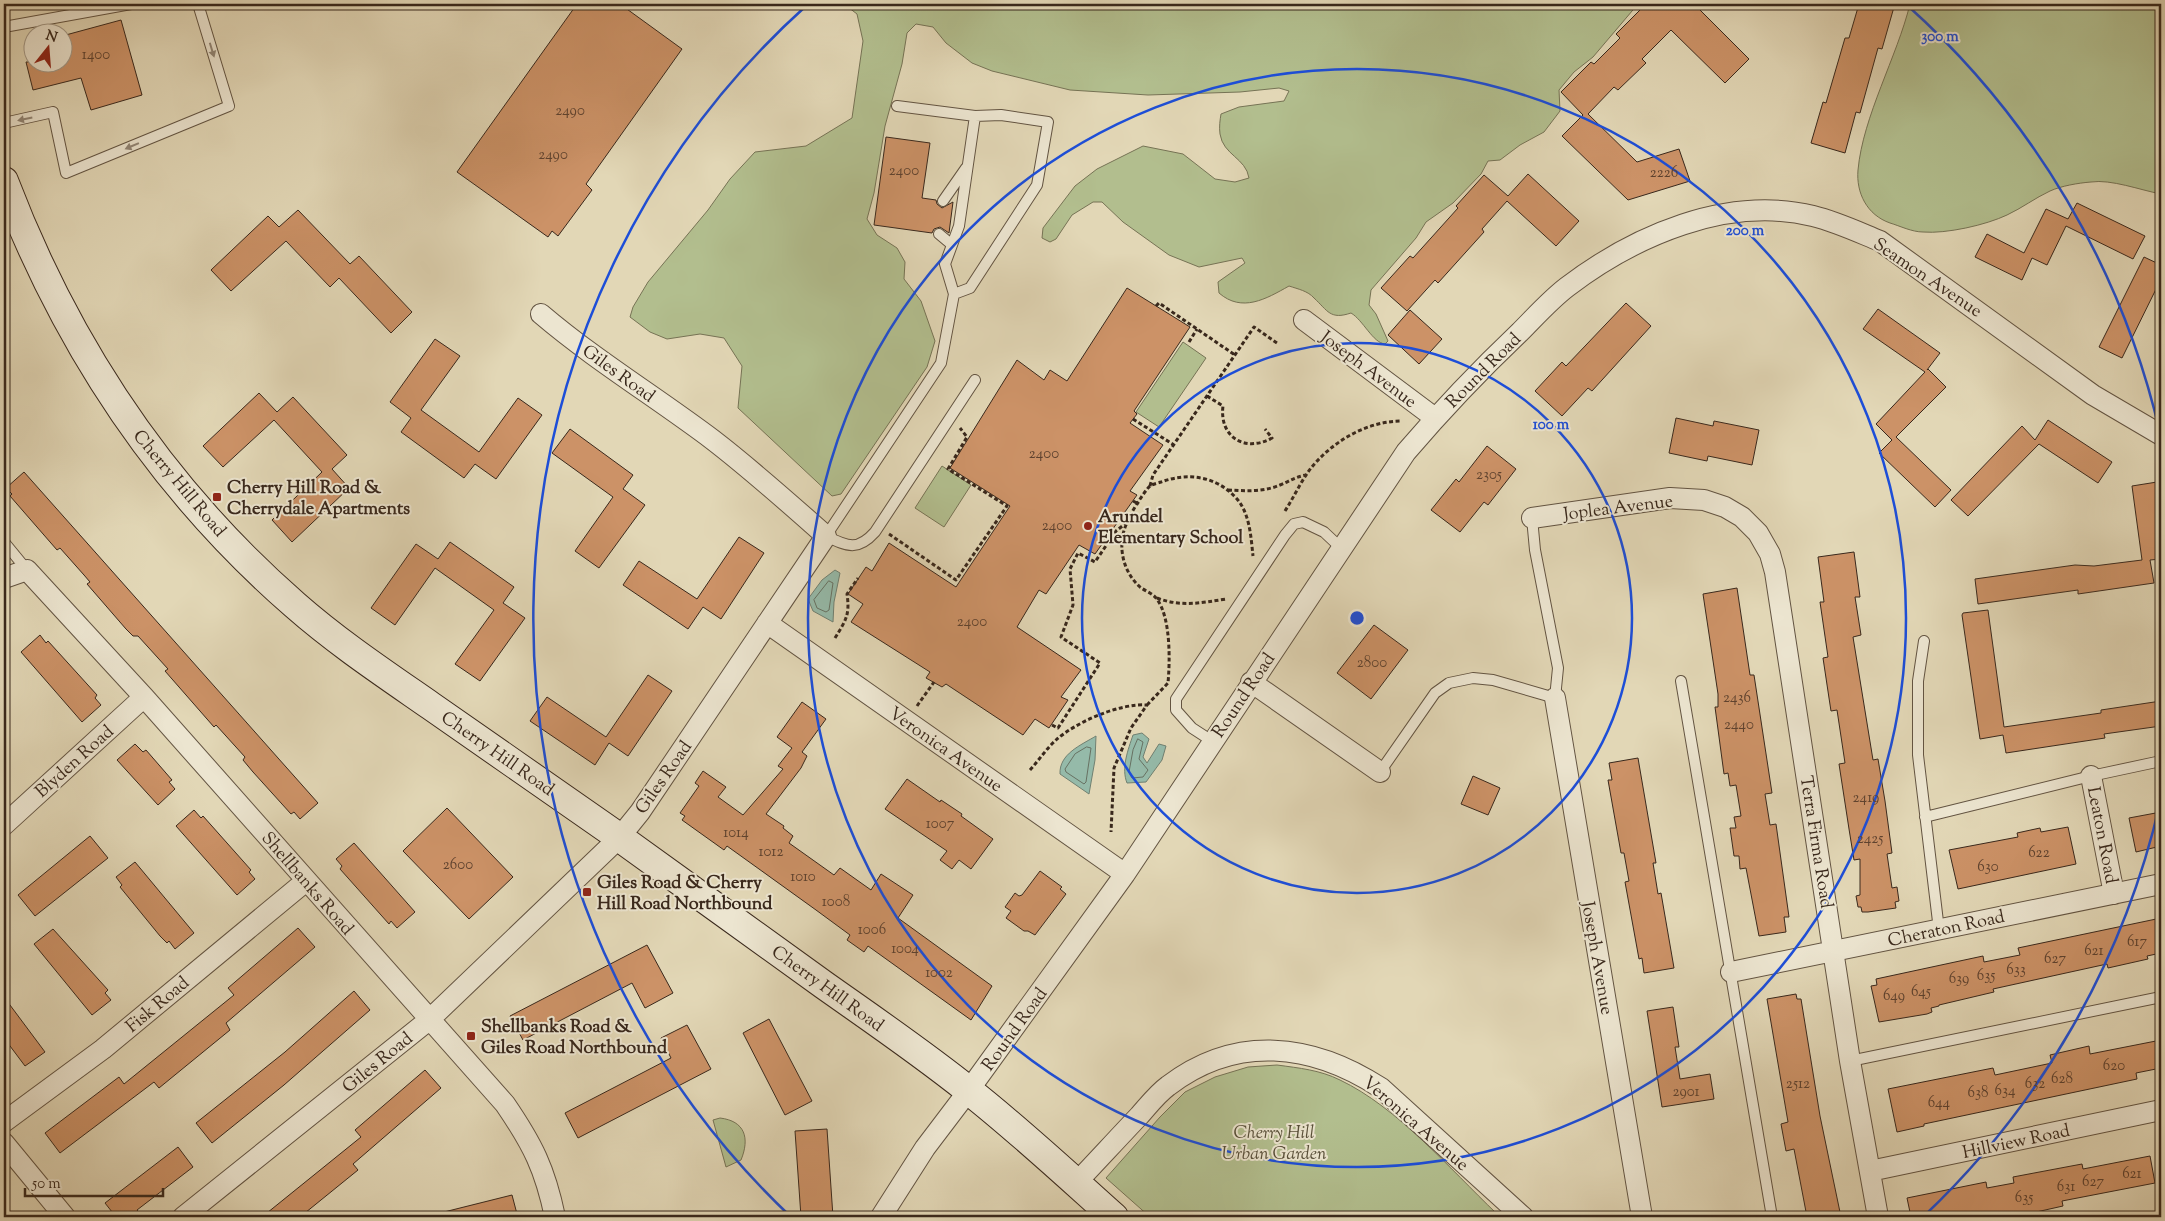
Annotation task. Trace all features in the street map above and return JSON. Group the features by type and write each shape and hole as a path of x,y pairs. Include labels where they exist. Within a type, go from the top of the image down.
{"street":[{"name":"Cherry Hill Road","path":"4,181 44,277 84,350 135,430 157,460 207,520 268,581 329,633 619,838 969,1090 1114,1217"},
{"name":"Seamon Avenue","path":"1665,233 1692,222 1714,216 1750,211 1812,216 1848,227 1880,242 2093,395 2161,435"},
{"name":"Round Road","path":"881,1217 925,1148 1125,874 1251,682 1406,452 1435,418 1565,288 1630,247 1665,233"},
{"name":"Giles Road","path":"183,1217 429,1020 619,838 640,812 826,536 762,478 712,439 582,347 541,314"},
{"name":"Joseph Avenue","path":"1304,320 1435,418"},
{"name":"Joplea Avenue","path":"1532,518 1670,498 1704,500"},
{"name":"Terra Firma Road","path":"1704,500 1724,507 1742,517 1758,533 1770,554 1775,572 1850,1062 1878,1217"},
{"path":"4,578 27,570"},
{"name":"Shellbanks Road","path":"27,570 144,697 505,1104 528,1137 539,1160 549,1190 555,1217"},
{"name":"Veronica Avenue","path":"768,623 1125,874"},
{"path":"1251,682 1380,772"},
{"name":"Blyden Road","path":"4,825 144,697"},
{"name":"Joseph Avenue","path":"1555,698 1642,1217"},
{"name":"Leaton Road","path":"2091,776 2114,894"},
{"name":"Fisk Road","path":"4,1122 103,1049 306,881"},
{"name":"Cheraton Road","path":"1731,972 2161,884"},
{"name":"Veronica Avenue","path":"1076,1183 1166,1087 1188,1071 1210,1060 1237,1052 1261,1050 1287,1052 1335,1063 1356,1072 1380,1088 1523,1217"},
{"name":"Hillview Road","path":"1870,1171 2161,1110"},
{"path":"4,1143 66,1217"}],"lane":[{"path":"4,27 131,4"},
{"path":"4,123 53,112 66,174 229,106 198,4"},
{"path":"897,106 975,116 1001,114 1048,122 1037,185 970,288 954,294"},
{"path":"975,116 959,226 944,264 954,294 941,363 826,536 852,545 865,543 975,380"},
{"path":"943,201 967,167"},
{"path":"939,234 951,244"},
{"path":"1380,772 1435,693 1449,683 1474,678 1493,680 1555,698 1558,668 1535,550 1532,518"},
{"path":"1212,741 1192,728 1176,710 1176,699 1285,534 1294,524 1303,522 1324,532 1342,548"},
{"path":"4,542 27,570"},
{"path":"1924,641 1918,681 1918,755 1939,930"},
{"path":"1681,681 1772,1217"},
{"path":"1925,817 2091,776 2161,761"},
{"path":"1850,1062 2161,997"}],"path":[{"path":"1156,306 1158,303 1235,355"},
{"path":"1226,599 1174,604 1156,598 1140,587 1128,571 1121,547 1126,524 1150,486 1153,475 1254,327 1277,343"},
{"path":"1189,342 1197,329"},
{"path":"1207,396 1223,406 1222,419 1224,428 1234,438 1247,444 1259,445 1272,438 1265,429"},
{"path":"878,526 956,580 1007,506 948,469 967,437 951,416"},
{"path":"1133,419 1174,445"},
{"path":"1285,511 1311,468 1336,444 1361,429 1391,421 1402,421"},
{"path":"1228,490 1262,490 1280,486 1295,477 1307,475"},
{"path":"1150,486 1175,477 1200,476 1223,486 1238,500 1248,521 1253,556"},
{"path":"1133,500 1138,504"},
{"path":"1052,725 1058,728 1100,663 1061,637 1072,605 1070,568 1078,553 1095,562 1116,531 1126,524"},
{"path":"835,638 847,618 849,608 847,594 858,578"},
{"path":"1111,832 1114,768 1130,728 1146,704 1168,683 1170,652 1165,619 1156,598"},
{"path":"916,708 934,682"},
{"path":"1030,770 1056,740 1083,721 1135,704 1146,704"}],"green space":[{"path":"844,4 1638,4 1593,57 1574,72 1559,90 1560,111 1544,132 1520,145 1500,160 1488,161 1481,174 1453,203 1426,222 1416,238 1371,290 1369,305 1376,314 1388,341 1385,344 1376,340 1351,313 1334,315 1303,290 1289,286 1254,302 1236,302 1228,299 1219,293 1218,282 1245,263 1242,258 1199,267 1169,255 1123,222 1102,202 1093,202 1072,215 1056,239 1050,242 1042,238 1043,228 1075,186 1097,169 1143,146 1183,154 1215,179 1235,182 1249,178 1244,166 1225,147 1222,141 1220,134 1221,114 1239,107 1284,101 1289,91 1279,88 1240,92 1148,95 1070,90 992,71 972,63 946,43 933,27 916,24 907,33 902,64 885,126 874,193 867,219 877,235 897,248 905,262 904,279 921,301 935,341 927,367 841,494 832,496 738,408 742,366 724,338 700,334 667,339 650,332 630,317 633,307 648,282 708,210 730,179 755,152 806,146 852,118 863,41 857,14"},
{"path":"1910,4 2161,4 2161,194 2126,185 2099,181 2075,184 2050,191 1998,219 1943,232 1915,231 1890,223 1875,215 1861,195 1859,187 1858,170 1861,150 1873,108"},
{"path":"1183,342 1206,358 1159,427 1136,412"},
{"path":"942,466 971,485 944,527 915,508"},
{"name":"Cherry Hill Urban Garden","path":"1277,1065 1325,1074 1340,1080 1382,1106 1422,1140 1496,1213 1492,1217 1150,1217 1106,1178 1185,1092 1215,1077 1248,1067"},
{"path":"720,1118 735,1123 740,1127 745,1138 744,1152 741,1160 726,1167 713,1120"}],"water":[{"path":"835,570 840,573 834,602 833,622 813,611 808,599 822,580"},
{"path":"1142,733 1149,739 1143,757 1147,763 1159,744 1166,746 1162,760 1146,782 1127,783 1125,765 1129,747 1133,735"},
{"path":"1096,736 1095,760 1089,794 1060,774 1063,761 1067,756"}],"building":[{"path":"577,4 620,4 682,49 586,184 592,190 558,236 552,231 548,237 457,172"},
{"path":"1646,4 1694,4 1749,59 1725,83 1671,30 1642,59 1646,63 1618,90 1614,87 1588,114 1637,162 1679,149 1690,181 1628,200 1562,136 1583,115 1561,92 1591,62 1594,64 1620,38 1616,34"},
{"path":"1859,4 1882,4 1894,7 1882,49 1878,48 1860,113 1856,112 1845,153 1811,143 1823,102 1826,103 1845,38 1849,38"},
{"path":"121,20 142,95 91,110 81,78 33,90 28,72 72,72 72,33"},
{"path":"886,137 930,143 922,198 936,200 937,204 942,208 953,202 949,233 940,227 934,229 932,233 874,225"},
{"path":"1528,174 1579,221 1556,246 1507,201 1482,229 1484,232 1438,283 1435,280 1407,311 1381,288 1410,256 1413,258 1458,208 1456,206 1484,175 1508,196"},
{"path":"2077,203 2145,236 2133,259 2066,226 2047,265 2032,258 2022,280 1975,257 1987,234 2024,253 2046,209 2068,219"},
{"path":"298,210 350,264 359,256 412,312 391,333 339,278 330,287 286,241 231,291 211,270 268,216 279,227"},
{"path":"2144,257 2161,265 2161,279 2122,358 2099,347"},
{"path":"1127,288 1190,327 1134,411 1137,414 1130,423 1163,445 1130,491 1137,495 1095,554 1079,545 1046,594 1039,590 1017,627 1081,670 1061,697 1068,700 1049,728 1035,719 1023,735 946,684 942,687 926,678 930,672 851,622 863,604 848,594 866,567 872,571 889,543 956,587 1010,506 950,468 1017,360 1044,380 1050,370 1067,381"},
{"path":"1626,303 1651,326 1592,391 1588,388 1562,416 1535,391 1562,362 1566,366"},
{"path":"1878,309 1940,353 1927,370 1946,387 1896,437 1951,490 1935,507 1879,453 1892,440 1876,424 1925,372 1863,329"},
{"path":"1410,310 1442,339 1419,364 1388,335"},
{"path":"435,339 460,356 421,410 479,452 518,398 542,415 496,479 475,464 464,478 401,432 411,418 390,402"},
{"path":"259,393 277,412 293,397 347,455 332,469 349,488 292,542 272,520 322,472 274,420 223,467 203,446"},
{"path":"1676,418 1713,426 1714,421 1759,430 1752,465 1708,456 1707,461 1669,453"},
{"path":"2048,420 2112,462 2098,483 2039,444 1968,516 1951,500 2022,426 2035,440"},
{"path":"570,429 633,475 623,489 645,505 599,568 575,551 613,497 552,453"},
{"path":"1487,446 1516,469 1488,505 1484,502 1460,532 1431,510 1456,479 1459,482"},
{"path":"24,472 318,803 300,819 294,812 291,814 253,772 243,760 245,757 216,725 214,727 165,671 168,669 138,636 133,636 126,629 87,584 90,582 84,575 60,548 57,550 10,496 12,494 6,488"},
{"path":"2157,482 2161,509 2161,559 2150,560 2154,583 2078,594 2078,590 1978,604 1975,579 2075,565 2094,566 2142,560 2132,486"},
{"path":"739,537 764,553 721,619 703,607 688,629 623,585 639,561 697,599"},
{"path":"450,542 514,587 503,603 525,618 480,681 455,664 494,610 435,568 395,625 371,608 416,544 438,559"},
{"path":"1854,552 1860,597 1855,597 1861,635 1853,637 1873,760 1878,759 1885,801 1892,853 1887,854 1892,888 1897,887 1899,901 1895,902 1896,908 1868,912 1862,912 1861,907 1858,907 1856,896 1860,895 1860,859 1854,860 1839,764 1845,763 1837,710 1831,711 1823,658 1828,657 1820,602 1824,602 1818,557"},
{"path":"1737,588 1750,675 1754,675 1772,793 1765,794 1770,825 1776,824 1789,917 1784,917 1786,932 1759,936 1746,868 1740,869 1739,856 1734,856 1730,828 1736,828 1734,817 1741,816 1736,785 1730,786 1728,773 1724,774 1715,707 1718,707 1718,694 1703,594"},
{"path":"1988,610 2004,727 2101,713 2101,710 2161,701 2161,726 2104,734 2105,738 2006,753 2003,735 1980,739 1962,615 1963,613"},
{"path":"1374,625 1408,650 1371,699 1337,673"},
{"path":"40,635 46,643 48,641 97,695 95,698 101,705 82,722 21,652"},
{"path":"648,675 672,691 628,756 609,743 595,765 530,721 547,697 606,737"},
{"path":"802,702 826,719 802,752 807,756 801,768 766,814 784,826 783,828 793,836 789,843 834,875 840,868 871,890 881,874 913,895 898,918 992,986 971,1020 868,946 864,952 847,940 850,935 816,910 727,846 724,850 682,820 685,816 680,813 699,786 695,783 703,771 726,787 718,797 743,815 783,769 778,766 792,748 777,737"},
{"path":"135,744 143,752 146,750 172,780 169,782 175,789 158,805 117,760"},
{"path":"1638,758 1656,863 1653,863 1658,894 1661,893 1674,968 1644,973 1642,958 1639,959 1625,882 1629,881 1624,853 1621,853 1608,780 1612,780 1609,763"},
{"path":"1473,776 1500,788 1488,815 1461,804"},
{"path":"907,779 940,802 941,800 962,814 961,816 993,839 971,869 959,860 952,869 940,860 947,851 885,809"},
{"path":"447,808 513,877 469,919 403,851"},
{"path":"194,810 201,818 203,816 251,870 249,872 255,879 237,895 176,826"},
{"path":"2161,812 2161,846 2136,852 2129,818"},
{"path":"2068,827 2076,864 1958,889 1949,850 2018,837 2017,833 2040,828 2041,832"},
{"path":"90,836 108,858 35,916 18,895"},
{"path":"354,843 415,912 397,928 391,921 389,924 340,869 342,866 336,859"},
{"path":"135,862 194,933 175,949 169,941 167,943 160,936 120,887 122,885 116,877"},
{"path":"1040,871 1062,887 1060,889 1066,894 1035,935 1024,931 1006,918 1011,911 1005,907 1015,893 1019,896 1022,895"},
{"path":"2161,918 2161,953 2147,956 2148,959 2108,968 2107,964 1993,989 1994,992 1931,1008 1932,1012 1927,1014 1879,1022 1871,986 1877,985 1876,979 1983,956 1984,962 2020,955 2018,948"},
{"path":"298,928 315,947 226,1023 230,1030 159,1088 154,1082 60,1153 45,1133 119,1077 124,1084 234,995 228,988"},
{"path":"53,929 108,990 105,993 111,1000 92,1015 34,944"},
{"path":"647,945 673,993 645,1008 632,983 523,1040 510,1016"},
{"path":"354,991 370,1010 284,1085 212,1143 196,1123 285,1052"},
{"path":"1796,994 1797,999 1801,999 1820,1116 1841,1217 1807,1217 1794,1149 1786,1151 1781,1124 1788,1122 1767,999"},
{"path":"4,997 45,1052 25,1066 4,1038"},
{"path":"1673,1007 1679,1047 1675,1047 1680,1079 1710,1074 1714,1099 1662,1107 1647,1011"},
{"path":"769,1019 812,1101 785,1115 743,1033"},
{"path":"687,1025 711,1069 578,1138 565,1113 671,1058 661,1038"},
{"path":"2161,1040 2161,1068 2136,1073 2137,1079 1924,1124 1924,1126 1897,1132 1888,1089 1993,1068 1995,1075 2052,1063 2050,1055 2089,1046 2090,1054"},
{"path":"425,1070 441,1088 353,1164 358,1170 300,1217 262,1217 361,1137 355,1130"},
{"path":"827,1129 833,1217 801,1217 795,1131"},
{"path":"178,1147 193,1167 137,1210 143,1217 116,1217 105,1203"},
{"path":"2150,1156 2155,1183 2062,1201 2063,1206 2014,1217 1911,1217 1907,1198 1986,1182 1987,1188 2014,1183 2013,1177 2082,1164 2083,1169"},
{"path":"512,1195 517,1214 505,1217 444,1217 444,1212"}],"place":[{"name":"Cherry Hill Road & Cherrydale Apartments","path":"217,497"},
{"name":"Arundel Elementary School","path":"1088,526"},
{"name":"Giles Road & Cherry Hill Road Northbound","path":"587,892"},
{"name":"Shellbanks Road & Giles Road Northbound","path":"471,1036"}]}
